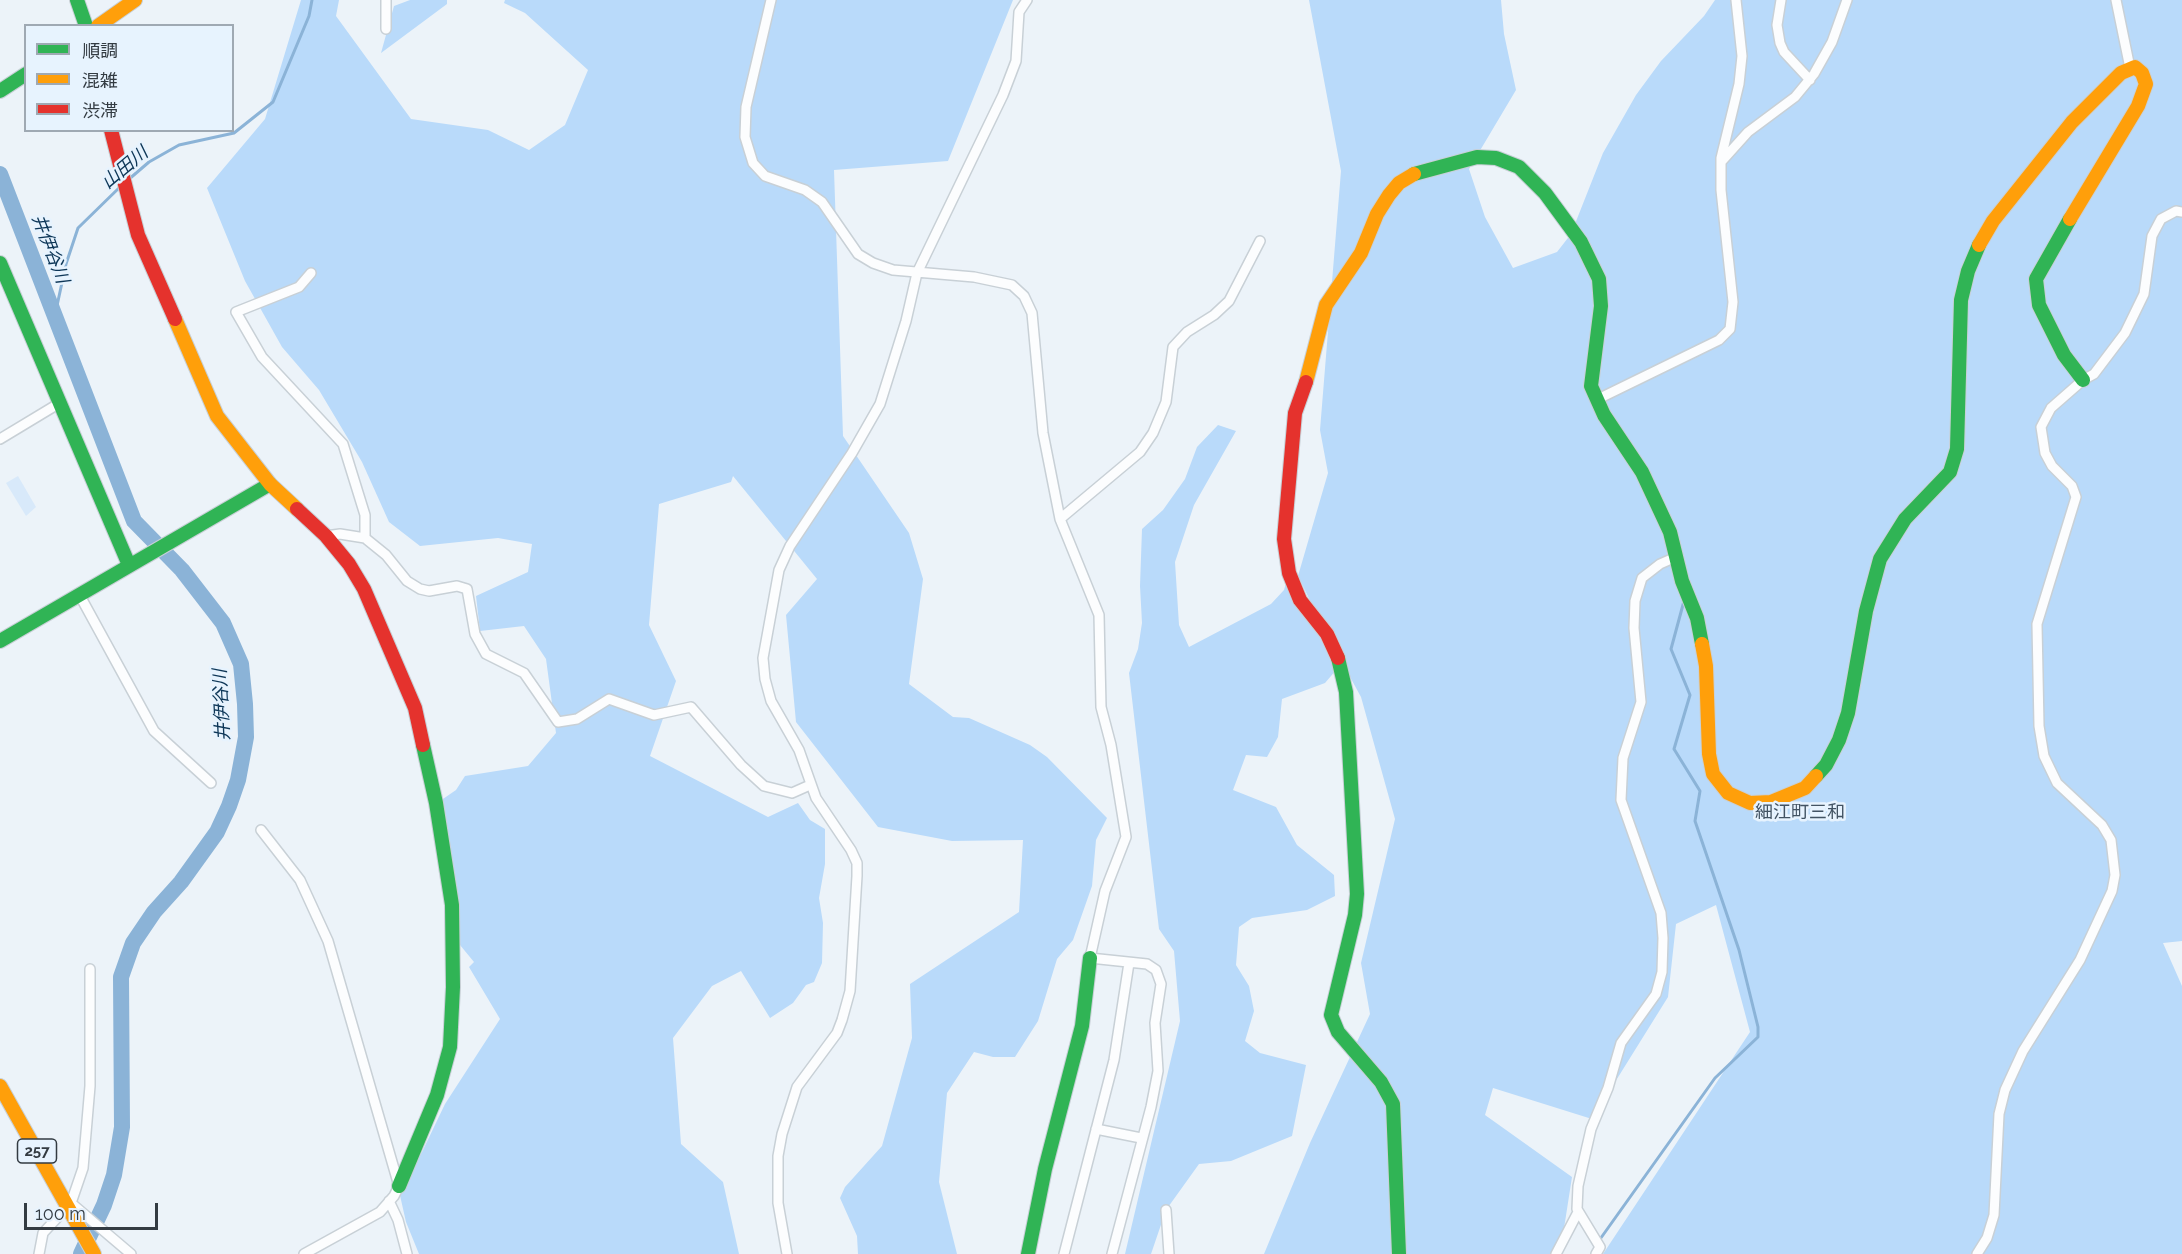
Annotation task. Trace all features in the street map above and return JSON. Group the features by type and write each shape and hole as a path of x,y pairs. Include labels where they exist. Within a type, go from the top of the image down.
{"main road":[{"path":"77,0 85,24"},
{"path":"101,24 135,0"},
{"path":"1400,1254 1393,1104 1382,1082 1338,1032 1331,1015 1355,915 1357,894 1346,692 1340,663 1331,643 1300,600 1288,573 1284,538 1295,413 1312,364 1326,305 1361,253 1377,214 1399,183 1428,168 1477,157 1496,158 1519,167 1545,193 1576,234 1599,279 1601,306 1592,386 1596,400 1642,472 1670,532 1702,637 1706,666 1709,754 1717,782 1728,793 1750,803 1781,799 1805,788 1826,765 1839,740 1855,681 1866,611 1880,559 1905,519 1946,478 1952,467 1957,448 1960,395 1961,300 1968,271 1979,245 1993,221 2072,122 2095,97 2130,68 2140,69 2145,92 2040,268 2036,279 2039,305 2064,355 2083,380"},
{"path":"0,91 24,75"},
{"path":"111,132 138,235 152,273 217,416 270,484 326,536 349,564 364,589 415,708 436,803 452,905 453,987 450,1047 437,1095 399,1186"},
{"path":"0,263 58,404 133,562"},
{"path":"0,641 270,484"},
{"path":"1028,1254 1045,1169 1082,1026 1090,958"},
{"name":"257","path":"0,1086 72,1209 94,1254"}],"street":[{"path":"386,0 386,29"},
{"path":"771,0 746,108 745,138 753,163 765,176 805,190 822,202 858,255 893,270 996,280 1012,285 1024,296 1032,313 1043,433 1060,519 1099,615 1101,707 1111,745 1126,837 1105,891 1090,958 1153,967 1161,984 1155,1023 1158,1071 1151,1107 1112,1254"},
{"path":"787,1254 778,1203 778,1155 797,1087 837,1033 850,992 857,863 810,785 799,750 778,717 765,679 763,658 779,570 790,546 852,453 880,404 898,350 917,273 1003,95 1016,61 1019,12 1027,0"},
{"path":"1596,400 1719,340 1730,329 1733,302 1724,233 1721,162 1742,56 1736,0"},
{"path":"1781,0 1777,25 1779,43 1784,52 1810,80"},
{"path":"1721,162 1755,125 1785,106 1810,80 1832,42 1846,0"},
{"path":"2116,0 2130,68"},
{"path":"1977,1254 1987,1238 1994,1215 1999,1114 2005,1090 2023,1051 2080,960 2112,891 2115,875 2111,840 2102,825 2057,783 2044,756 2039,726 2037,624 2076,497 2072,486 2052,466 2045,453 2041,427 2051,408 2083,380 2094,374 2125,333 2139,308 2152,236 2161,219 2176,211 2182,212"},
{"path":"1060,519 1140,452 1154,433 1166,402 1173,347 1187,332 1214,315 1229,301 1260,241"},
{"path":"311,273 299,287 236,312 261,357 343,444 365,515 365,538"},
{"path":"0,439 58,404"},
{"path":"326,536 340,534 365,538 386,555 399,573 414,587 429,591 463,586 469,591 475,634 486,654 524,673 558,722 577,719 609,699 654,715 691,707 741,765 765,786 792,793 810,785"},
{"path":"1556,1254 1578,1212 1578,1186 1591,1129 1608,1088 1621,1043 1656,994 1662,972 1664,938 1661,913 1635,846 1621,800 1621,789 1623,758 1641,702 1634,628 1635,602 1642,578 1660,564 1676,556"},
{"path":"79,594 154,731 211,783"},
{"path":"261,830 300,880 328,941 399,1186 380,1212 304,1254"},
{"path":"1064,1254 1114,1060 1129,963"},
{"path":"39,1254 43,1233 72,1209 83,1168 87,1136 90,969"},
{"path":"1096,1129 1141,1138"},
{"path":"389,1201 398,1220 407,1254"},
{"path":"72,1209 131,1254"},
{"path":"1166,1210 1168,1254"},
{"path":"1578,1212 1597,1245"}],"shaded area":[{"path":"301,0 339,0 336,16 411,119 488,130 529,150 565,125 588,70 525,13 504,3 505,0 1013,0 948,161 834,170 843,436 909,533 923,579 909,684 953,717 969,718 1030,745 1047,757 1107,818 1096,840 1092,886 1073,940 1057,959 1038,1021 1015,1057 993,1057 974,1052 947,1093 939,1182 957,1254 858,1254 857,1236 840,1198 845,1187 882,1146 912,1038 910,984 1019,912 1023,840 952,841 878,827 796,722 786,615 817,579 733,476 731,482 659,504 649,625 676,681 650,756 768,817 798,803 810,820 825,829 825,864 819,898 823,923 822,963 814,982 806,985 793,1003 770,1018 741,971 712,986 673,1038 681,1144 723,1182 739,1254 419,1254 406,1222 399,1191 422,1152 445,1104 500,1019 469,967 474,962 460,945 448,882 449,843 440,801 456,790 465,776 528,766 556,733 546,659 524,626 480,631 476,596 528,572 532,544 498,538 420,546 389,522 362,462 319,390 282,347 245,281 207,188 265,119"},
{"path":"410,0 447,0 447,4 381,53 394,6"},
{"path":"1309,0 1501,0 1504,34 1516,90 1469,169 1485,217 1513,268 1557,252 1571,234 1603,153 1636,95 1661,61 1704,16 1715,0 2182,0 2182,941 2163,943 2182,986 2182,1254 1603,1254 1750,1032 1716,905 1676,924 1668,997 1592,1119 1493,1088 1485,1115 1572,1177 1560,1254 1264,1254 1310,1143 1370,1014 1361,963 1395,819 1361,697 1332,644 1337,669 1325,683 1282,699 1278,737 1267,757 1246,755 1233,790 1276,807 1297,845 1334,875 1335,896 1307,910 1252,918 1239,927 1236,965 1249,986 1254,1011 1245,1041 1260,1053 1306,1065 1292,1136 1231,1161 1199,1164 1166,1210 1151,1254 1125,1254 1180,1021 1174,951 1159,929 1129,673 1138,649 1142,623 1140,586 1142,529 1163,510 1185,479 1197,447 1218,425 1236,431 1194,505 1175,562 1179,625 1189,647 1271,604 1284,590 1289,573 1329,639 1298,576 1328,473 1320,430 1341,171"},
{"path":"18,476 36,507 26,516 6,483"}],"waterway":[{"name":"山田川","path":"128,180 149,162 179,145 234,133 273,102 309,16 312,0"},
{"name":"井伊谷川","path":"0,174 134,521 182,570 223,623 241,664 245,704 246,737 238,780 229,806 217,832 181,882 154,912 133,943 121,977 122,1127 114,1175 104,1205 81,1254"},
{"name":"山田川","path":"55,315 66,264 78,228 121,186"},
{"path":"1598,1242 1715,1078 1758,1037 1758,1027 1739,950 1695,821 1700,791 1674,749 1690,695 1671,649 1684,601"}],"traffic: fast":[{"path":"77,0 85,24"},
{"path":"0,91 24,75"},
{"path":"1414,174 1477,157 1496,158 1519,167 1545,193 1581,242 1599,279 1601,306 1591,386 1604,415 1642,472 1670,532 1682,581 1697,618 1702,644"},
{"path":"2070,219 2036,279 2039,305 2064,355 2083,380"},
{"path":"1816,776 1826,765 1839,740 1848,713 1866,611 1880,559 1905,519 1950,472 1957,449 1961,300 1968,271 1979,245"},
{"path":"0,263 129,565"},
{"path":"0,641 270,484"},
{"path":"1338,658 1346,692 1357,894 1355,915 1331,1015 1338,1032 1381,1082 1393,1104 1399,1254"},
{"path":"399,1186 437,1095 450,1047 453,987 452,905 436,803 423,745"},
{"path":"1028,1254 1045,1169 1082,1026 1090,958"}],"traffic: slow":[{"path":"101,24 135,0"},
{"path":"1979,245 1993,221 2072,122 2121,73 2135,67 2142,73 2146,84 2138,106 2070,219"},
{"path":"1306,382 1326,305 1361,253 1377,214 1389,195 1399,183 1414,174"},
{"path":"175,319 217,416 270,484 297,509"},
{"path":"1702,644 1706,666 1709,754 1713,774 1728,793 1750,803 1771,802 1805,788 1816,776"},
{"path":"0,1086 94,1254"}],"traffic: jam":[{"path":"112,132 138,235 175,319"},
{"path":"1306,382 1295,413 1284,539 1289,573 1300,600 1327,634 1338,658"},
{"path":"297,509 326,536 349,564 364,589 415,708 423,745"}],"district":[{"name":"細江町三和","path":"1800,813"}]}
